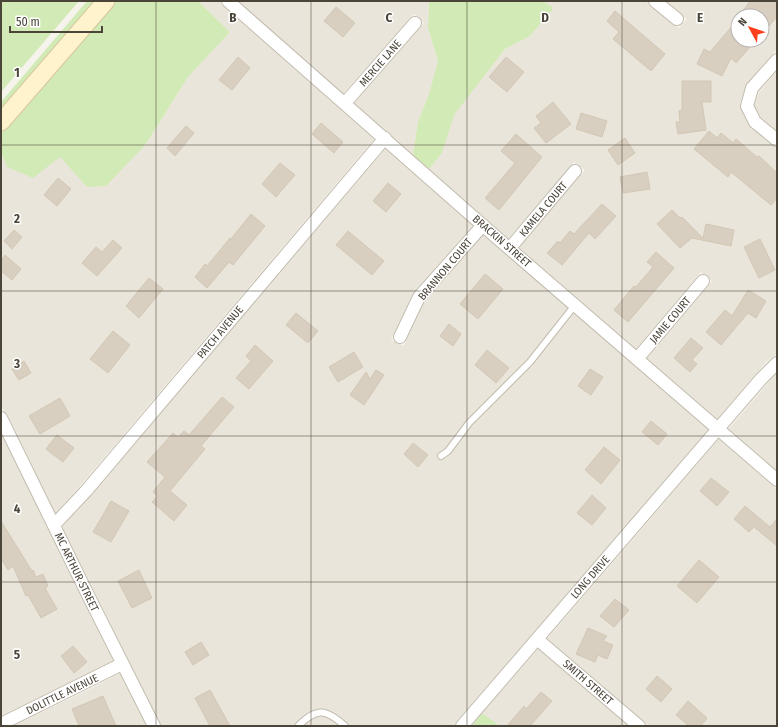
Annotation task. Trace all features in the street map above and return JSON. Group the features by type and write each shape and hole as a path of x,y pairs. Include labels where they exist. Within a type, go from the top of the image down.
{"street":[{"path":"1,122 106,1"},
{"name":"BRACKIN STREET","path":"228,1 777,480"},
{"path":"655,1 678,19"},
{"name":"MERCIE LANE","path":"345,103 415,23"},
{"path":"777,60 752,88 747,106 755,122 777,140"},
{"name":"PATCH AVENUE","path":"54,525 86,491 385,138"},
{"name":"KAMELA COURT","path":"510,248 576,171"},
{"name":"BRANNON COURT","path":"400,337 418,297 483,225"},
{"name":"JAMIE COURT","path":"637,359 703,281"},
{"name":"LONG DRIVE","path":"462,726 761,379 777,363"},
{"name":"MC ARTHUR STREET","path":"1,418 154,726"},
{"name":"SMITH STREET","path":"537,639 639,726"},
{"name":"DOLITTLE AVENUE","path":"1,724 122,664"}],"lane":[{"path":"441,456 448,451 469,423 530,362 575,305"},
{"path":"298,726 316,712 324,712 345,726"}],"shaded area":[{"path":"198,1 219,1 375,138 55,514 12,425 1,406 1,152 7,167 60,156 87,187 146,144 188,77 230,32"},
{"path":"238,1 429,1 428,28 438,61 429,94 418,122 413,155 354,103 424,23 414,14 343,94"},
{"path":"542,1 645,1 679,28 687,19 665,1 777,1 777,49 747,84 740,103 751,127 777,148 777,354 766,362 717,420 646,359 712,281 701,272 636,350 519,248 585,170 574,162 508,239 429,169 442,153 453,115 505,49 530,36 553,7"},
{"path":"777,71 777,132 760,118 754,106 759,92"},
{"path":"386,148 473,225 413,293 391,340 404,346 424,301 484,234 709,429 453,726 161,726 62,527 91,495"},
{"path":"777,372 777,472 728,430"},
{"path":"1,431 46,524 45,525 49,529 114,661 1,716"},
{"path":"719,439 777,489 777,726 649,726 547,639"},
{"path":"539,648 630,726 500,726 482,713"},
{"path":"120,673 147,726 13,726 92,688"}],"green space":[{"path":"1,1 79,1 1,92"},
{"path":"87,1 96,1 1,111 1,102"},
{"path":"115,1 198,1 230,32 188,77 146,144 106,186 87,187 60,157 33,178 7,167 1,152 1,133"},
{"path":"429,1 542,1 553,7 530,36 505,49 454,115 442,153 429,169 413,155 418,122 429,94 438,61 428,28"},
{"path":"482,713 500,726 472,726"}],"building":[{"path":"750,1 777,1 777,17 770,25 770,8 745,8"},
{"path":"336,7 355,23 343,37 324,21"},
{"path":"615,11 665,54 651,71 613,39 619,32 607,21"},
{"path":"730,28 730,48 749,48 736,63 731,58 722,76 697,64 704,49 710,52"},
{"path":"238,57 250,68 232,90 219,80"},
{"path":"506,57 524,72 507,92 489,77"},
{"path":"682,81 711,81 711,102 702,102 706,130 678,134 676,122 680,122 679,111 682,110"},
{"path":"553,102 571,124 546,143 534,128 541,123 536,116"},
{"path":"581,113 607,121 602,137 576,129"},
{"path":"321,123 343,142 334,153 312,134"},
{"path":"186,126 194,133 175,156 167,148"},
{"path":"709,131 717,138 721,133 733,143 736,139 757,157 759,156 777,173 777,198 771,205 731,172 728,177 694,149"},
{"path":"516,134 542,157 499,210 485,198 515,163 501,151"},
{"path":"625,138 635,153 618,165 608,150"},
{"path":"280,163 295,175 276,197 262,184"},
{"path":"647,172 650,189 623,193 620,177"},
{"path":"58,178 71,189 57,206 44,195"},
{"path":"388,183 401,194 386,212 373,201"},
{"path":"602,204 616,216 595,239 589,233 562,265 547,253 558,241 560,243 570,231 574,234"},
{"path":"672,210 680,218 682,217 703,238 706,224 734,230 731,246 692,238 680,248 657,224"},
{"path":"251,214 265,226 233,265 229,262 207,288 195,277 205,264 207,266 230,238 231,239"},
{"path":"14,230 22,237 12,249 4,241"},
{"path":"348,231 384,261 372,275 336,245"},
{"path":"760,239 775,270 759,278 744,247"},
{"path":"113,240 122,248 97,276 82,263 96,247 102,252"},
{"path":"656,252 674,268 628,322 614,310 634,286 636,287 653,267 647,262"},
{"path":"5,255 21,269 12,280 1,271 1,261"},
{"path":"485,274 503,289 478,319 460,304"},
{"path":"149,278 163,289 139,318 126,306"},
{"path":"748,290 766,301 756,318 748,313 721,345 706,332 725,310 732,316"},
{"path":"296,313 318,331 308,343 286,325"},
{"path":"449,324 461,334 453,346 440,336"},
{"path":"113,331 130,345 108,373 90,359"},
{"path":"691,338 703,348 692,360 697,364 690,372 674,358"},
{"path":"255,345 273,361 249,389 236,378 251,361 246,356"},
{"path":"487,350 509,368 496,383 475,365"},
{"path":"354,352 363,367 338,382 329,367"},
{"path":"24,361 31,373 19,380 12,369"},
{"path":"590,369 603,377 591,395 578,386"},
{"path":"376,370 384,375 364,405 350,395 366,372 370,379"},
{"path":"222,397 234,407 201,446 205,449 170,491 187,505 174,521 152,502 158,496 153,492 165,477 147,462 173,433 178,437 184,431 189,435"},
{"path":"60,398 70,416 40,434 29,416"},
{"path":"651,421 667,434 658,445 642,432"},
{"path":"57,435 74,448 63,462 46,449"},
{"path":"413,443 428,455 418,467 404,454"},
{"path":"604,447 620,460 601,484 585,470"},
{"path":"711,478 729,492 717,506 700,491"},
{"path":"592,495 606,508 592,525 577,513"},
{"path":"111,501 129,511 111,542 93,532"},
{"path":"745,506 770,527 777,519 777,546 754,527 749,532 734,519"},
{"path":"1,521 36,577 43,574 48,586 45,588 57,609 41,618 28,595 26,596 13,566 8,570 1,558"},
{"path":"699,560 719,577 697,603 677,586"},
{"path":"139,570 152,598 132,608 118,581"},
{"path":"615,599 629,610 614,627 600,616"},
{"path":"588,628 607,636 603,641 613,645 607,659 598,655 595,662 576,654"},
{"path":"201,642 209,655 193,665 185,652"},
{"path":"73,646 87,662 74,673 61,656"},
{"path":"657,676 672,689 661,702 646,689"},
{"path":"210,690 230,726 210,726 195,698"},
{"path":"541,692 552,701 530,726 507,726 524,706 526,709"},
{"path":"103,696 116,726 79,726 72,709"},
{"path":"688,701 707,718 701,726 689,726 676,715"}]}
